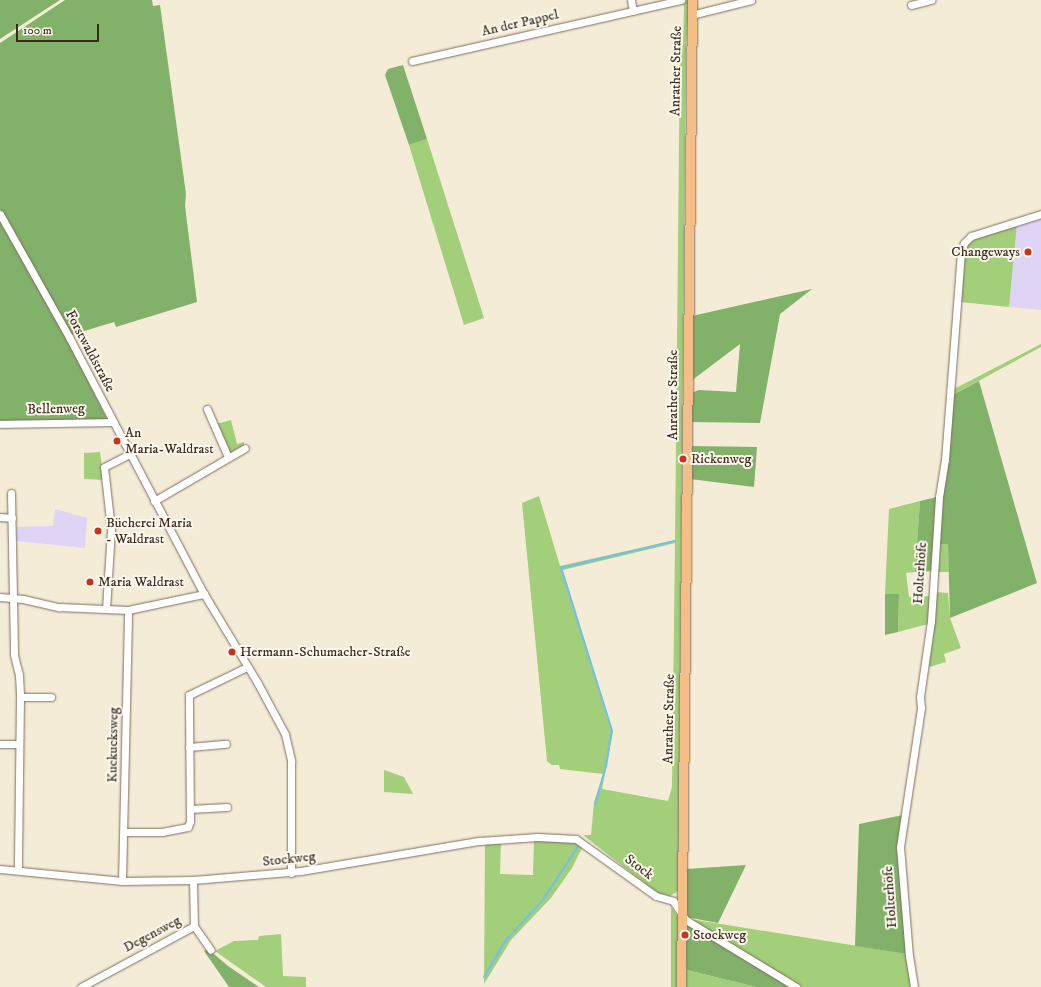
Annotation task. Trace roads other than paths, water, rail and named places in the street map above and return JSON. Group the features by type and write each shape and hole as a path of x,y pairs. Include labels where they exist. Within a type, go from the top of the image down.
{"main road":[{"name":"Anrather Straße","path":"683,915 692,0"},
{"path":"681,987 683,915"}],"street":[{"path":"631,0 633,11"},
{"name":"An der Pappel","path":"412,61 681,0"},
{"path":"691,15 751,0"},
{"path":"911,5 931,0"},
{"name":"Forstwaldstraße","path":"0,214 69,338 204,594 278,720 286,741 291,761 291,873"},
{"name":"Holterhöfe","path":"914,987 908,949 900,847 931,621 939,497 944,460 961,254 964,244 971,236 1041,214"},
{"path":"207,409 228,457"},
{"name":"Bellenweg","path":"0,424 112,422"},
{"path":"154,501 245,448"},
{"path":"106,609 111,529 104,467 130,454"},
{"path":"11,493 14,655 19,676 20,697 18,744 18,870"},
{"path":"0,517 12,518"},
{"path":"0,597 12,597 59,608 128,610 204,594"},
{"name":"Kuckucksweg","path":"122,881 128,610"},
{"path":"124,832 182,830 188,827 190,809 189,695 247,667"},
{"path":"20,697 51,697"},
{"path":"0,744 18,744"},
{"path":"189,747 226,744"},
{"path":"190,809 227,807"},
{"name":"Stockweg","path":"0,869 122,881 193,880 291,873 479,841 538,837 580,840"},
{"name":"Stock","path":"580,840 656,896 673,901 683,915"},
{"name":"Degensweg","path":"81,987 194,926 193,880"},
{"path":"683,915 796,987"},
{"path":"194,926 211,950"}],"waterway":[{"path":"595,805 606,767 612,731 561,568 675,541"},
{"path":"484,977 506,940 543,900 579,845"}],"place":[{"name":"Changeways","path":"1028,252"},
{"name":"An Maria-Waldrast","path":"117,441"},
{"name":"Rickenweg","path":"683,459"},
{"name":"Bücherei Maria - Waldrast","path":"98,531"},
{"name":"Maria Waldrast","path":"90,582"},
{"name":"Hermann-Schumacher-Straße","path":"232,652"},
{"name":"Stockweg","path":"685,935"}]}
